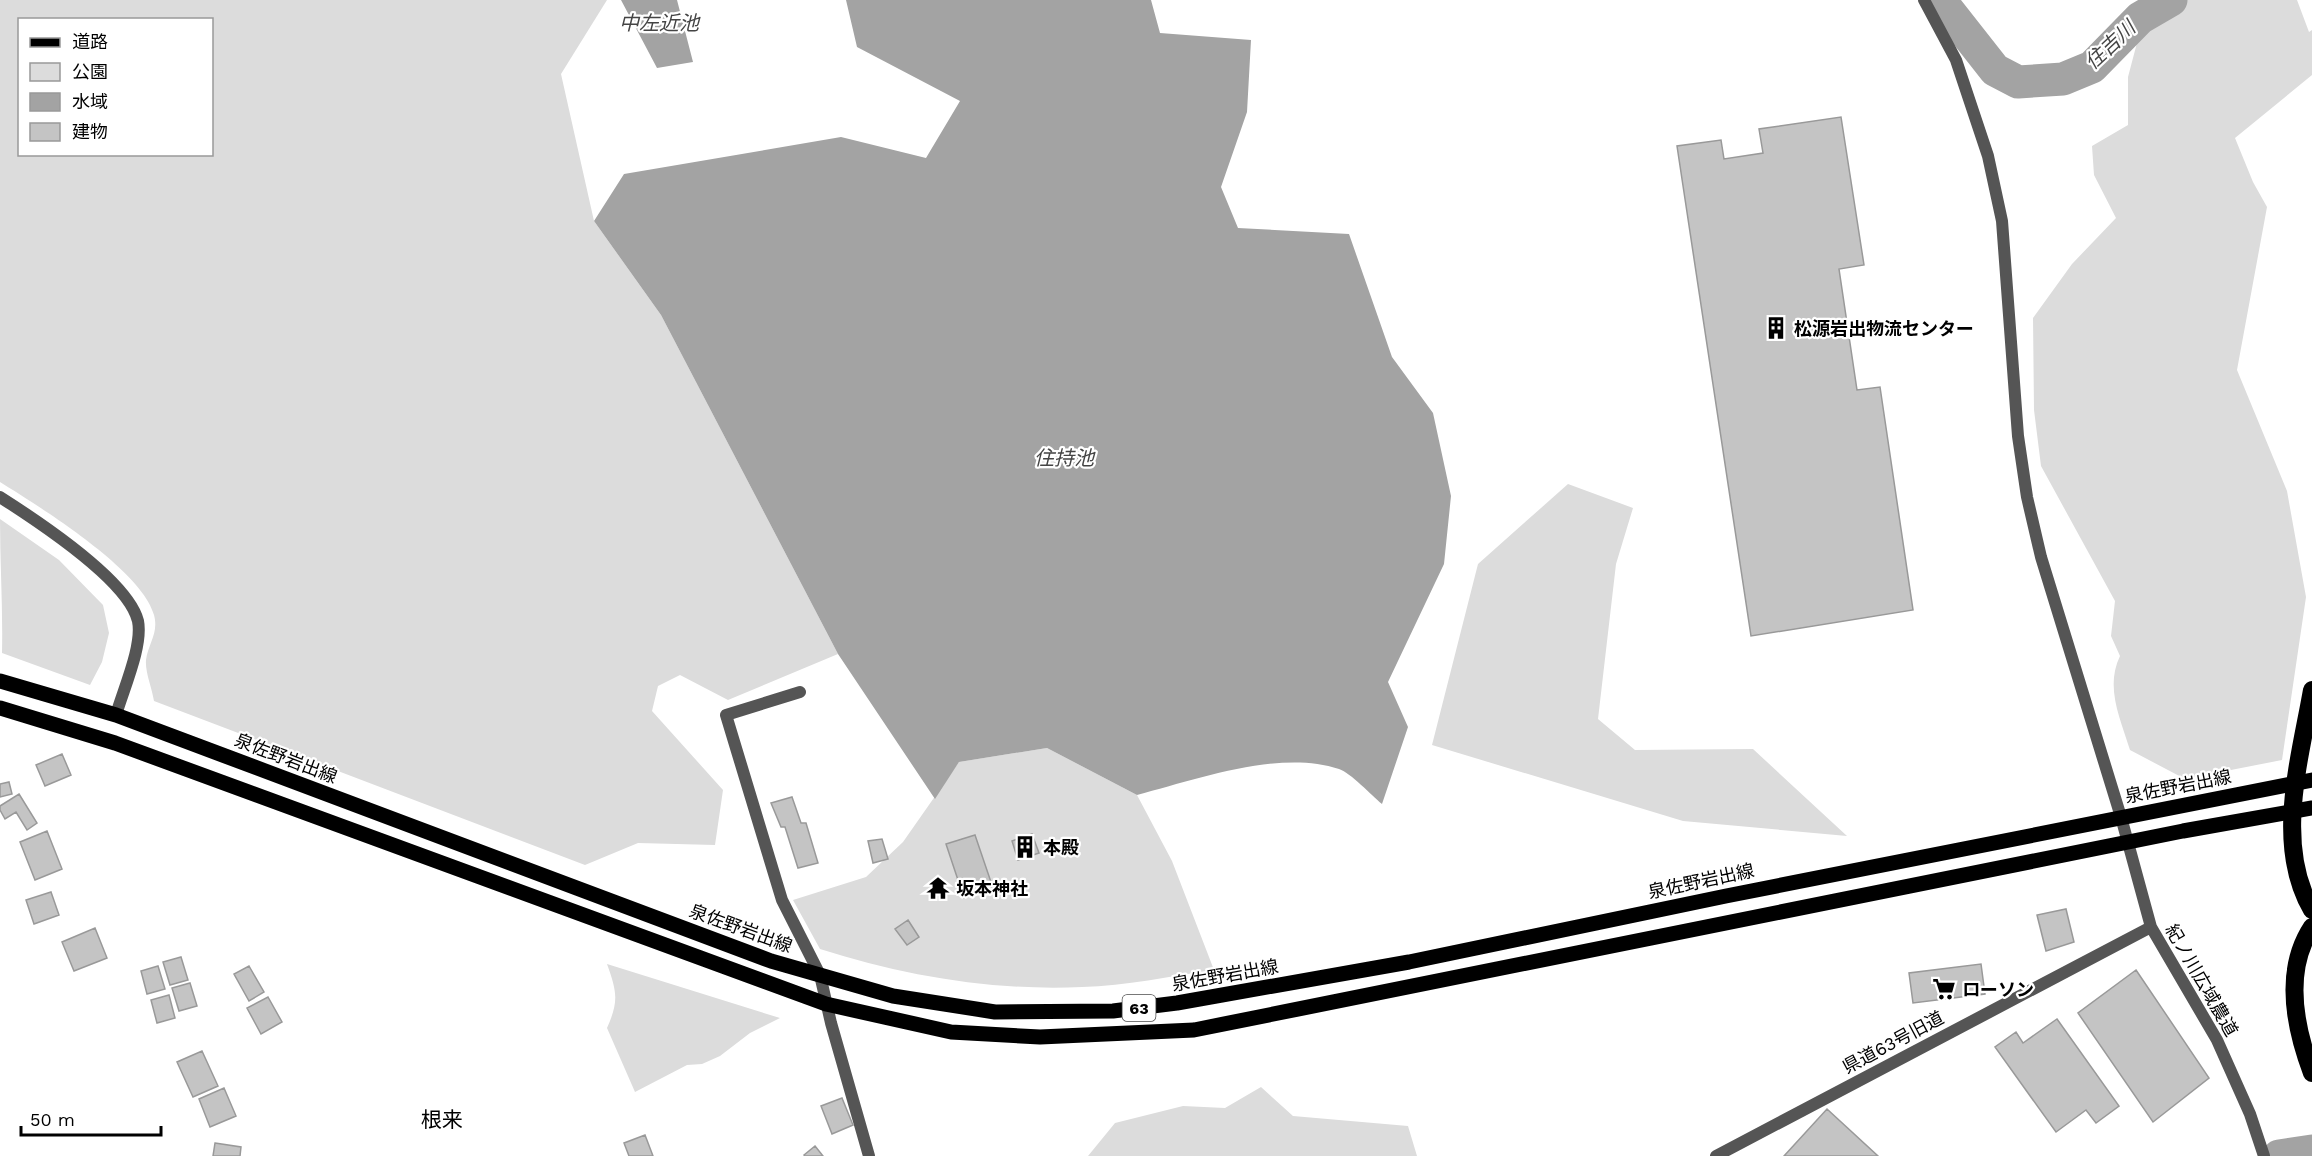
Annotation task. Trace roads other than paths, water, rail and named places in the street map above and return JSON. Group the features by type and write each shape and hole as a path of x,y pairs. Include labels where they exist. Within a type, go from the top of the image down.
{"highway":[{"path":"2312,690 2293,817 2297,874 2312,910"},
{"path":"2312,927 2298,961 2294,989 2302,1043 2312,1073"}],"main road":[{"name":"泉佐野岩出線","path":"0,681 116,715 771,961 893,996 995,1012 1113,1011 1177,1003 1409,962 2312,780"},
{"name":"63","path":"0,708 115,743 826,1004 951,1032 1040,1037 1194,1030 2312,808"}],"street":[{"name":"紀ノ川広域農道","path":"1924,0 1956,60 1988,156 2002,221 2018,436 2026,497 2041,557 2121,817 2151,927 2217,1040 2250,1114 2264,1156"},
{"path":"0,497 82,555 130,601 138,622 138,644 116,715"},
{"path":"800,692 726,715 782,900 820,975 869,1156"},
{"name":"県道63号旧道","path":"1716,1156 2151,927"}],"water":[{"name":"中左近池","path":"621,0 677,0 693,62 657,68"},
{"name":"住持池","path":"846,0 1151,0 1160,33 1251,40 1247,112 1221,187 1238,228 1349,234 1392,357 1433,413 1451,496 1444,564 1388,682 1408,727 1382,804 1344,771 1316,764 1290,763 1264,764 1238,769 1137,795 1047,748 959,762 935,799 838,654 661,315 594,221 624,174 841,137 926,158 960,101 857,47"}],"waterway":[{"name":"住吉川","path":"1940,0 1995,70 2018,82 2063,79 2092,67 2140,18 2171,0"},
{"path":"2279,1156 2312,1151"}],"place":[{"name":"松源岩出物流センター","path":"1776,328"},
{"name":"本殿","path":"1025,847"},
{"name":"坂本神社","path":"938,888"},
{"name":"ローソン","path":"1944,989"}],"district":[{"name":"根来","path":"442,1119"}]}
